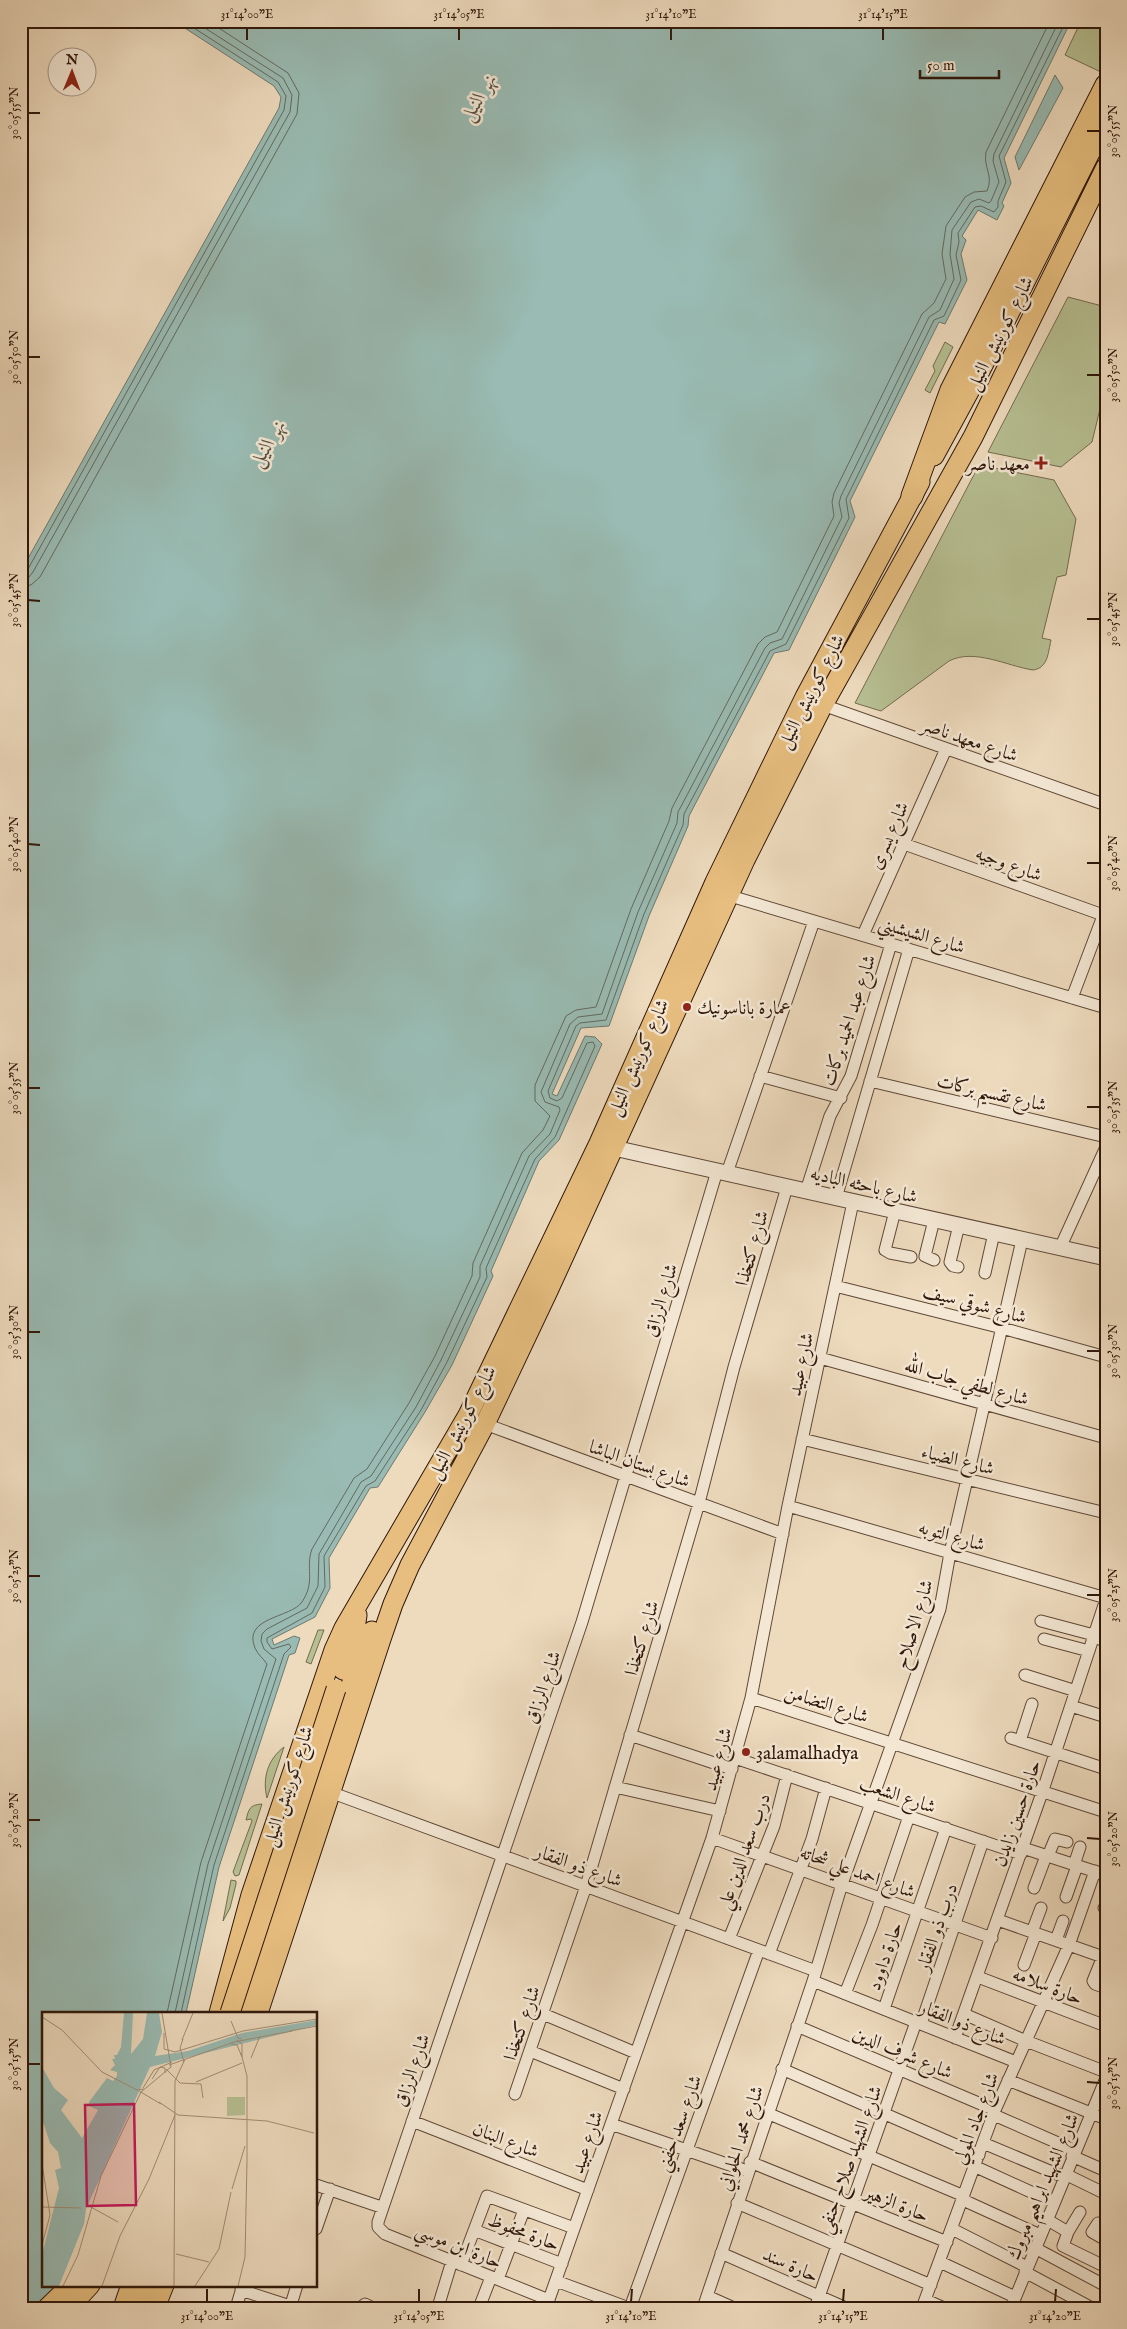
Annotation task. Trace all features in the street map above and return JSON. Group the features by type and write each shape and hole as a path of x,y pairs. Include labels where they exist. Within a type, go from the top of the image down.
{"highway":[{"path":"912,496 951,390 994,302 1106,85"},
{"name":"شارع كورنيش النيل","path":"219,2012 250,1895 328,1665 344,1628 468,1415 594,1151 715,882 805,697 951,425 1106,121"},
{"name":"شارع كورنيش النيل","path":"258,2012 392,1604 485,1424 614,1148 728,895 823,705 973,437 1106,167"},
{"path":"976,377 981,387 991,391 997,390"},
{"path":"951,425 963,424 973,437"},
{"path":"230,2012 342,1690 379,1620 392,1604"},
{"path":"244,2012 342,1690 354,1636 358,1606"},
{"path":"228,1978 230,2012"},
{"path":"47,2308 70,2286"},
{"path":"69,2308 89,2286"},
{"path":"123,2308 132,2286"},
{"path":"138,2308 146,2286"},
{"path":"155,2308 164,2286"}],"street":[{"name":"شارع معهد ناصر","path":"823,705 1106,805"},
{"name":"شارع يسرى","path":"863,935 946,749"},
{"name":"شارع وجيه","path":"904,844 1104,912"},
{"name":"شارع الشيشيني","path":"728,895 1106,1008"},
{"path":"1072,998 1104,912"},
{"name":"شارع الرزاق","path":"381,2207 582,1622 722,1172 760,1076 814,920"},
{"name":"شارع عبد الحميد بركات","path":"806,1191 830,1116 841,1098 855,1065 891,944"},
{"name":"شارع عبد الحميد بركات","path":"836,1198 909,949"},
{"path":"760,1076 841,1098"},
{"name":"شارع تقسيم بركات","path":"870,1081 1106,1137"},
{"path":"1060,1248 1106,1146"},
{"name":"شارع باحثه الباديه","path":"614,1148 1106,1258"},
{"name":"شارع كتخذا","path":"515,2094 544,2014 586,1886 699,1503 734,1367 787,1187"},
{"name":"شارع عبيد","path":"548,2304 712,1838 752,1698 788,1506 853,1202"},
{"path":"895,1211 885,1250 890,1253 911,1257"},
{"path":"934,1220 925,1256 934,1260"},
{"path":"958,1266 953,1266 950,1262 959,1225"},
{"path":"985,1273 994,1233"},
{"name":"شارع الاصلاح","path":"814,1976 842,1884 944,1596 950,1553 1022,1240"},
{"name":"شارع شوقي سيف","path":"835,1286 1002,1328 1106,1357"},
{"name":"شارع لطفي جاب الله","path":"820,1358 1106,1438"},
{"name":"شارع بستان الباشا","path":"485,1424 783,1534"},
{"name":"شارع الضياء","path":"802,1439 1106,1513"},
{"name":"شارع التوبه","path":"788,1506 1106,1598"},
{"name":"حارة حسين زايدن","path":"955,2038 1043,1790 1106,1598"},
{"path":"1041,1621 1106,1641"},
{"path":"1044,1640 1089,1651"},
{"path":"1025,1675 1076,1691"},
{"name":"شارع التضامن","path":"752,1698 1043,1790 1106,1812"},
{"path":"1032,1704 1015,1739 1106,1768"},
{"path":"1071,1706 1106,1717"},
{"name":"شارع الشعب","path":"630,1735 787,1775 983,1841 1047,1856 1100,1873"},
{"name":"درب سعد الدين علي","path":"729,1939 774,1826 787,1775"},
{"path":"615,1787 720,1811"},
{"name":"شارع سعد حفني","path":"630,2308 687,2150 764,1952 812,1840 826,1788"},
{"name":"شارع ذو الفقار","path":"330,1792 764,1952 814,1976 845,1994 1016,2062"},
{"path":"845,1994 908,1816"},
{"name":"حارة داوود","path":"884,2009 946,1828"},
{"name":"شارع احمد علي شحاته","path":"712,1838 992,1938"},
{"path":"1034,1888 1055,1839 1067,1842"},
{"name":"درب ذو الفقار","path":"919,2023 983,1841"},
{"path":"1066,1896 1080,1847"},
{"name":"شارع جاد المولي","path":"924,2304 994,2113 1100,1873"},
{"path":"1024,1965 1042,1908"},
{"path":"998,1920 1069,1945 1105,1954 1093,1978 1100,1986"},
{"path":"1056,1940 1063,1921"},
{"name":"شارع محمد الحلواني","path":"703,2308 814,1976"},
{"name":"حارة سلامه","path":"978,1977 1106,2026"},
{"path":"544,2014 636,2052"},
{"path":"964,2014 1026,2041 1106,2072"},
{"name":"شارع الشهيد صلاح حنفي","path":"815,2308 900,2070 919,2023"},
{"name":"شارع شرف الدين","path":"797,2026 994,2113 1106,2171"},
{"path":"530,2051 624,2088"},
{"path":"782,2069 884,2114 976,2160 1053,2202"},
{"name":"شارع الشهيد ابراهيم مبروك","path":"1013,2305 1073,2153 1092,2114 1106,2078"},
{"path":"1008,2080 1106,2119"},
{"path":"767,2113 963,2198 1040,2235"},
{"name":"شارع البنان","path":"412,2121 588,2190"},
{"name":"حارة الزهير","path":"611,2124 687,2150 749,2166 852,2203 947,2242"},
{"path":"982,2143 1106,2194"},
{"path":"318,2186 381,2207"},
{"path":"318,2223 330,2190"},
{"path":"438,2307 474,2230 485,2198 488,2196 574,2228"},
{"path":"737,2203 931,2285"},
{"name":"حارة ابن موسي","path":"381,2207 378,2222 380,2232 494,2278 548,2304"},
{"path":"479,2308 511,2244 524,2210"},
{"path":"1080,2212 1068,2232 1064,2246 1106,2267"},
{"path":"1046,2219 1068,2232"},
{"path":"1098,2222 1092,2232 1106,2240"},
{"path":"952,2229 1092,2308"},
{"name":"حارة محفوظ","path":"474,2230 562,2264"},
{"path":"1035,2248 1106,2286"},
{"name":"حارة سند","path":"721,2253 846,2308"},
{"path":"940,2262 1013,2305"},
{"path":"556,2281 630,2308"},
{"path":"236,2308 242,2288 290,2307 297,2286"},
{"path":"707,2296 734,2308"},
{"path":"924,2304 944,2308"}],"green space":[{"path":"1081,21 1106,21 1106,68 1103,73 1065,55"},
{"path":"1068,297 1106,307 1106,384 1092,442 1061,467 988,452"},
{"path":"945,342 953,347 930,393 925,390 935,371 933,366"},
{"path":"979,465 1054,480 1076,519 1066,575 1057,577 1042,638 1051,640 1044,663 1038,669 1033,670 980,657 959,657 949,661 881,711 855,703"},
{"path":"318,1630 324,1630 311,1664 306,1662"},
{"path":"284,1747 267,1798 265,1783 270,1763"},
{"path":"262,1804 239,1875 235,1876 233,1872 252,1821 251,1819 246,1820 248,1813 250,1808"},
{"path":"231,1880 236,1881 236,1884 230,1908 223,1921"}],"water":[{"name":"نهر النيل","path":"174,21 1071,21 1004,158 1011,183 1002,203 1004,206 997,220 978,210 962,236 966,240 961,254 967,280 945,324 939,322 850,501 855,517 789,650 774,653 689,816 688,826 649,916 609,1026 581,1028 552,1094 557,1096 585,1036 595,1037 602,1044 559,1140 539,1161 491,1271 493,1276 452,1365 378,1487 370,1488 329,1558 330,1588 315,1617 272,1639 274,1645 294,1636 300,1638 295,1653 289,1655 219,1867 186,2012 42,2012 42,2286 92,2286 82,2308 21,2308 21,571 279,108 281,97 274,86"},
{"path":"1055,75 1063,88 1019,170 1015,157"}],"place":[{"name":"معهد ناصر","path":"1041,463"},
{"name":"عمارة باناسونيك","path":"687,1007"},
{"name":"3alamalhadya","path":"746,1752"}]}
